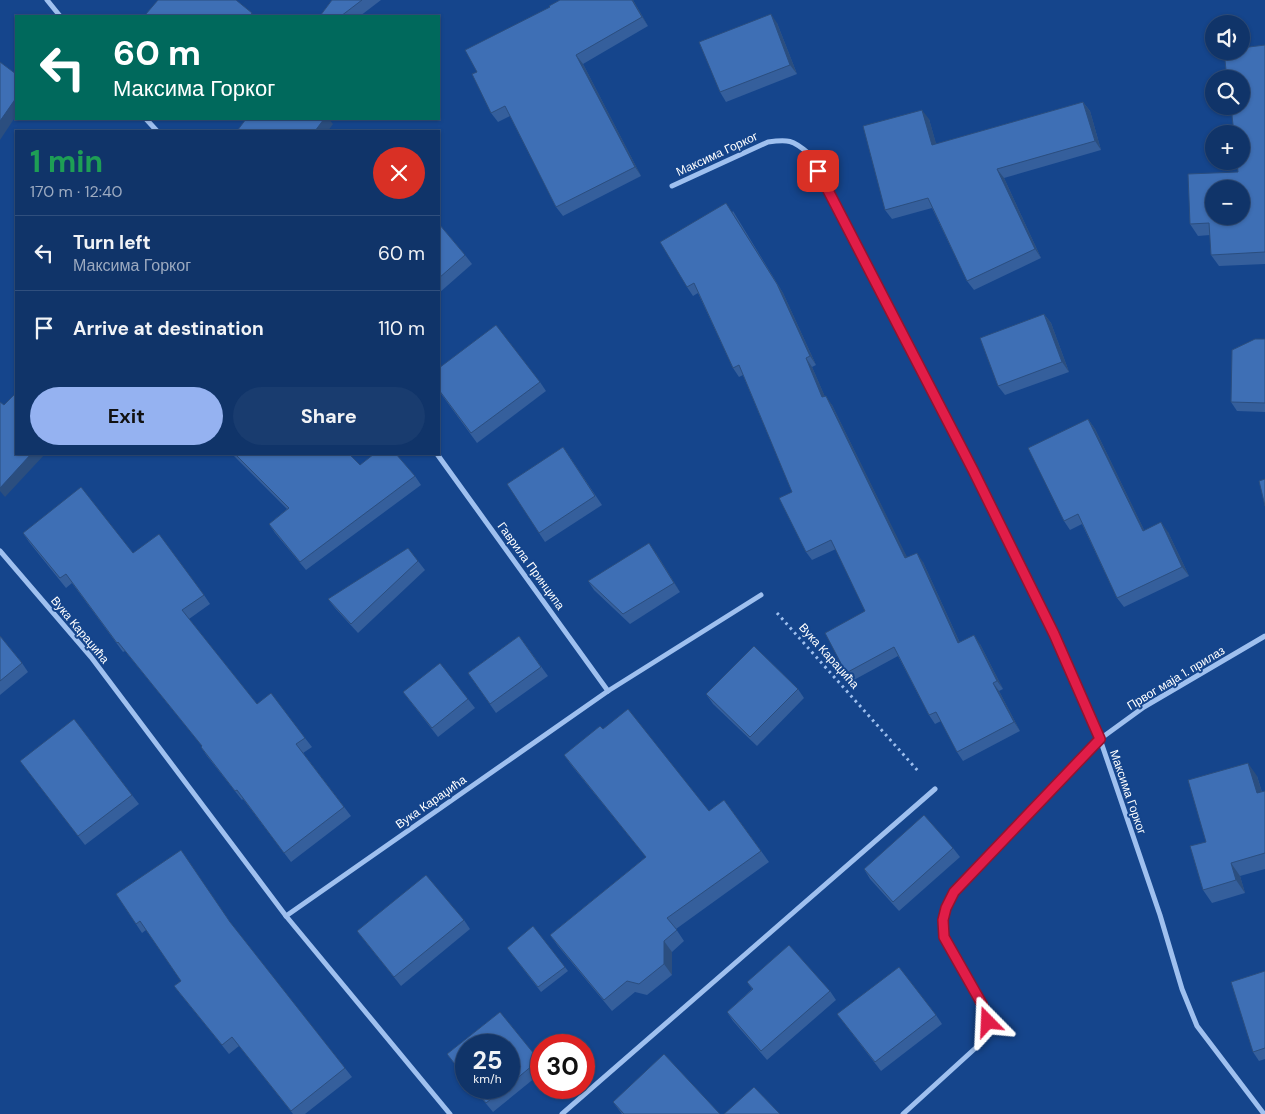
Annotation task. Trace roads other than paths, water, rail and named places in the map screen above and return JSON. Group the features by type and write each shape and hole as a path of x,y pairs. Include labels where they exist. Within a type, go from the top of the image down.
{"street":[{"path":"47,0 59,15"},
{"path":"147,120 156,130"},
{"name":"Максима Горког","path":"672,186 768,142 782,140 797,144 808,153 973,470 1054,634 1100,739 1160,915 1182,989 1197,1026 1264,1114"},
{"name":"Гаврила Принципа","path":"438,455 608,690"},
{"name":"Вука Караџића","path":"0,551 91,656 286,916 450,1114"},
{"name":"Вука Караџића","path":"286,916 608,690 761,595"},
{"name":"Првог маја 1. прилаз","path":"903,1114 981,1043 987,1034 988,1022 982,1004 944,937 943,920 946,908 954,892 1100,739 1144,708 1265,636"},
{"path":"562,1114 935,789"}]}
